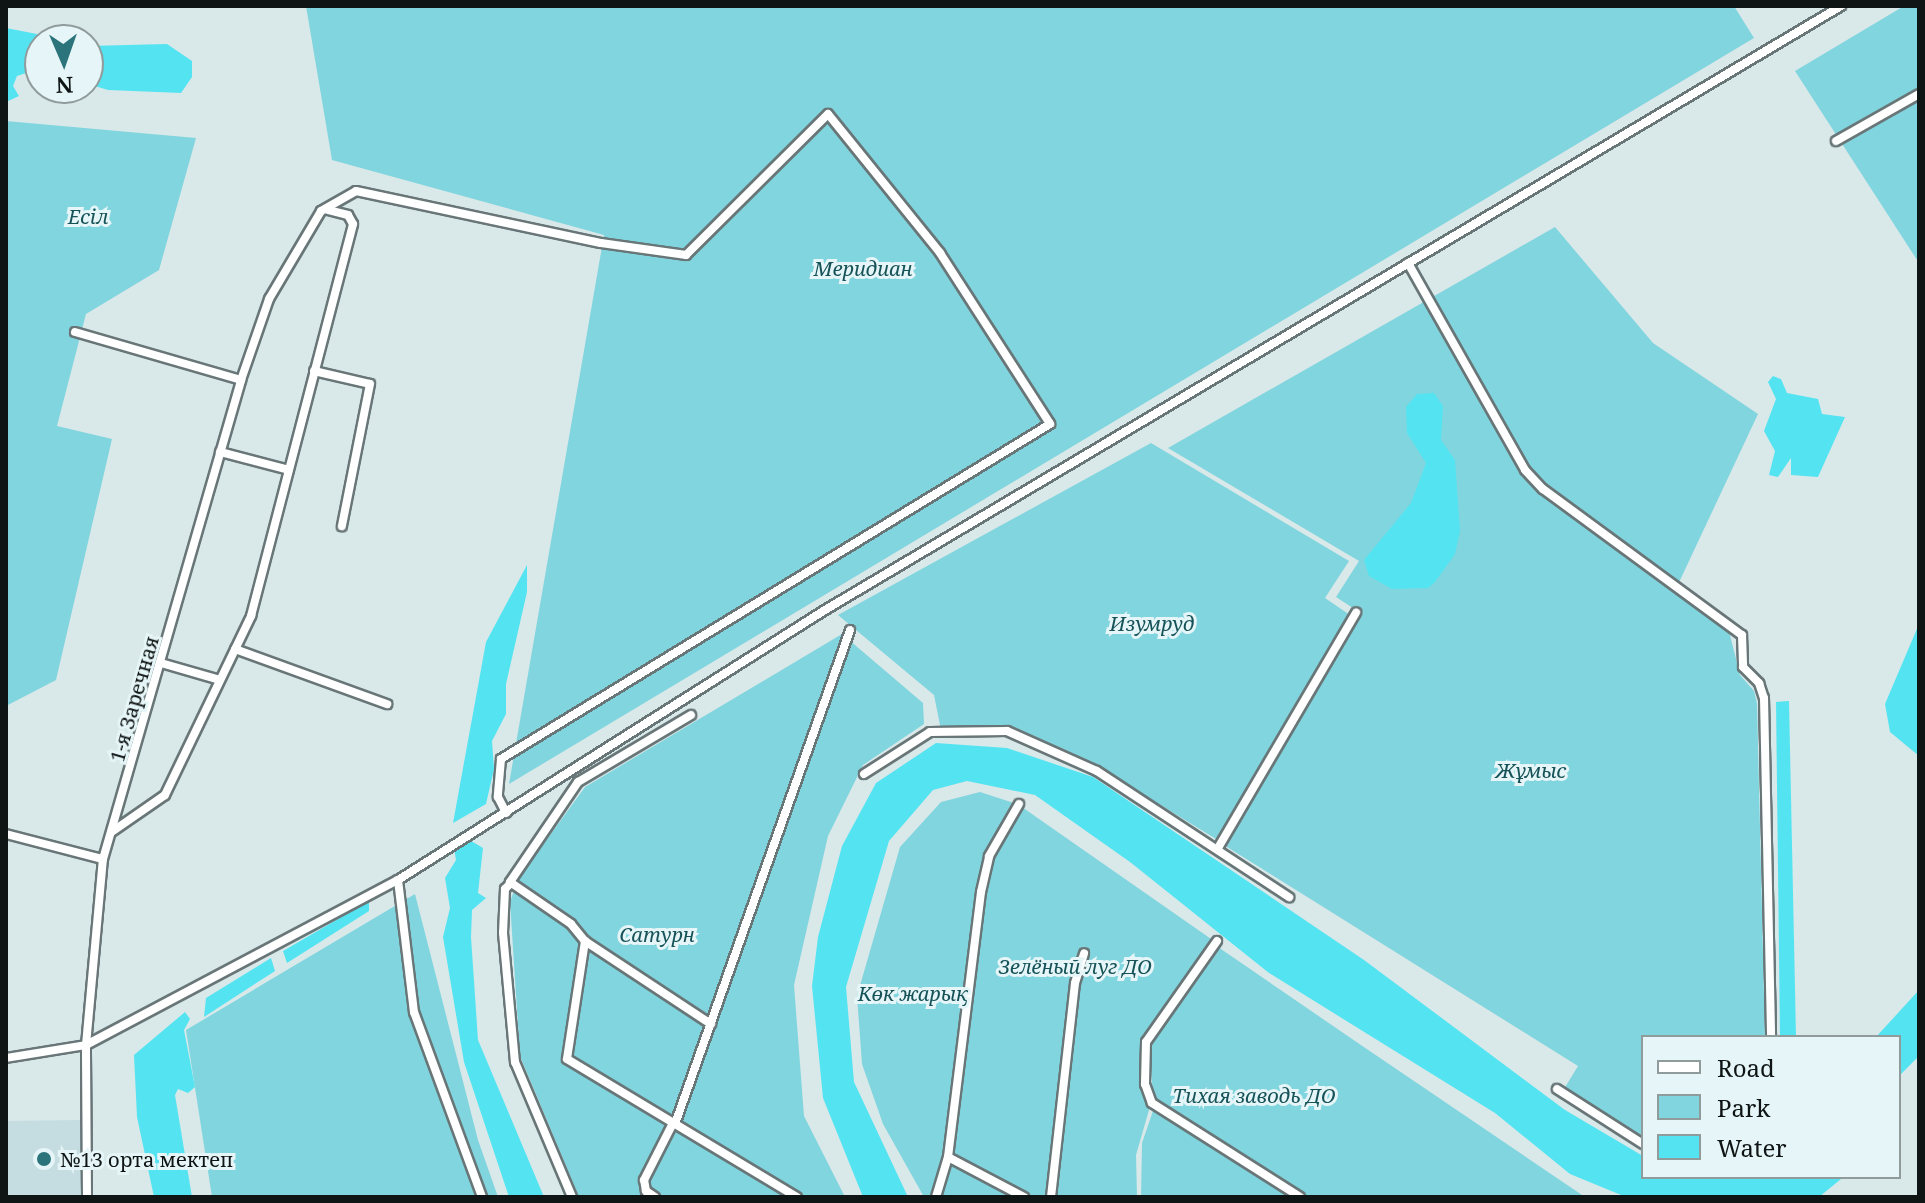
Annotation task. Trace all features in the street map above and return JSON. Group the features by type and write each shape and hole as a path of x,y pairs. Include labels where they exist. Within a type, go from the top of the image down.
{"street":[{"path":"6,1058 86,1045 398,880 825,610 1841,6"},
{"path":"1836,141 1919,94"},
{"name":"1-я Заречная","path":"87,1197 86,1045 103,859 241,380 269,299 322,210 328,210 356,191 601,243 686,255 828,114 940,253 1050,424 501,759 498,797 506,813"},
{"path":"112,831 165,795 253,610 353,224 348,215 328,210"},
{"path":"1408,263 1525,470 1543,489 1742,635 1743,667 1759,683 1764,698 1771,1035"},
{"path":"75,332 241,380"},
{"path":"314,371 370,384 342,526"},
{"path":"220,452 289,470"},
{"path":"1218,848 1356,613"},
{"path":"655,1197 646,1191 644,1180 674,1123 850,630"},
{"path":"235,649 387,704"},
{"path":"161,663 220,680"},
{"path":"572,1197 515,1062 503,933 505,889 578,782 691,715"},
{"path":"864,774 930,732 1007,731 1097,771 1289,897"},
{"path":"936,1197 948,1157 981,892 989,856 1019,804"},
{"path":"6,834 103,859"},
{"path":"398,880 414,1012 482,1197"},
{"path":"510,884 571,924 585,941 711,1024"},
{"path":"585,941 567,1059 797,1197"},
{"path":"1217,941 1146,1042 1145,1084 1152,1103 1300,1197"},
{"path":"1051,1197 1075,983 1084,953"},
{"path":"1557,1089 1641,1143"},
{"path":"948,1157 1024,1197"}],"shaded area":[{"name":"№13 орта мектеп","path":"81,1120 81,1197 6,1197 6,1121"}],"green space":[{"name":"Меридиан","path":"306,6 1734,6 1754,38 509,784 604,235 332,160"},
{"path":"1904,6 1919,6 1919,263 1795,71"},
{"name":"Есіл","path":"6,121 196,138 159,270 86,314 57,426 112,439 56,680 6,706"},
{"name":"Жұмыс","path":"1555,227 1653,343 1758,414 1674,593 1728,627 1740,675 1754,691 1757,703 1765,1035 1641,1035 1641,1139 1564,1089 1578,1066 1219,842 1359,612 1336,597 1359,561 1168,448"},
{"name":"Изумруд","path":"1151,443 1349,561 1325,598 1350,615 1216,839 1102,769 1007,728 941,730 934,695 838,615"},
{"name":"Сатурн","path":"842,634 923,703 924,724 863,765 828,836 794,985 804,1116 845,1197 579,1197 520,1056 510,902 518,879 585,787"},
{"name":"Көк жарық","path":"980,792 1017,804 987,856 946,1157 934,1197 924,1197 883,1124 862,1064 857,996 900,847 941,802"},
{"name":"Зелёный луг ДО","path":"1019,805 1214,941 1144,1041 1144,1085 1151,1103 1136,1155 1137,1197 1028,1197 951,1156 983,890 991,856"},
{"path":"415,894 478,1140 498,1197 212,1197 186,1030"},
{"name":"Тихая заводь ДО","path":"1218,947 1585,1197 1141,1197 1142,1143 1154,1108 1149,1044"},
{"path":"950,1160 1019,1197 938,1197"}],"water":[{"path":"6,28 24,31 24,74 17,76 13,86 19,96 6,102"},
{"path":"167,44 192,61 192,77 181,93 104,89 104,46"},
{"path":"1773,376 1781,379 1787,393 1818,399 1822,414 1845,417 1818,477 1791,475 1791,458 1778,477 1769,475 1775,451 1764,431 1776,399 1768,382"},
{"path":"1434,393 1443,406 1441,440 1455,460 1460,531 1455,554 1428,588 1392,589 1369,576 1364,560 1411,503 1426,463 1407,433 1406,407 1417,394"},
{"path":"527,565 527,592 506,684 506,714 492,741 494,769 486,804 453,823 486,642"},
{"path":"1919,624 1919,756 1890,732 1885,704"},
{"path":"1789,701 1796,1035 1780,1035 1776,702"},
{"path":"936,743 1007,748 1093,777 1364,960 1565,1110 1641,1155 1641,1179 1841,1179 1819,1197 1626,1197 1570,1174 1495,1113 1269,973 1130,862 1035,795 967,781 933,790 889,841 846,987 854,1082 908,1197 863,1197 823,1098 812,986 818,937 842,846 876,783"},
{"path":"468,839 483,848 478,893 486,898 472,910 478,1040 544,1197 509,1197 464,1062 443,937 450,908 445,878 456,860 454,848"},
{"path":"369,901 369,911 287,963 283,951"},
{"path":"271,958 275,971 204,1017 206,998"},
{"path":"1919,990 1919,1056 1901,1074 1901,1035 1878,1035"},
{"path":"185,1012 190,1019 184,1030 195,1087 188,1093 178,1089 175,1095 192,1197 154,1197 137,1117 134,1055"}],"place":[{"name":"№13 орта мектеп","path":"44,1159"}]}
